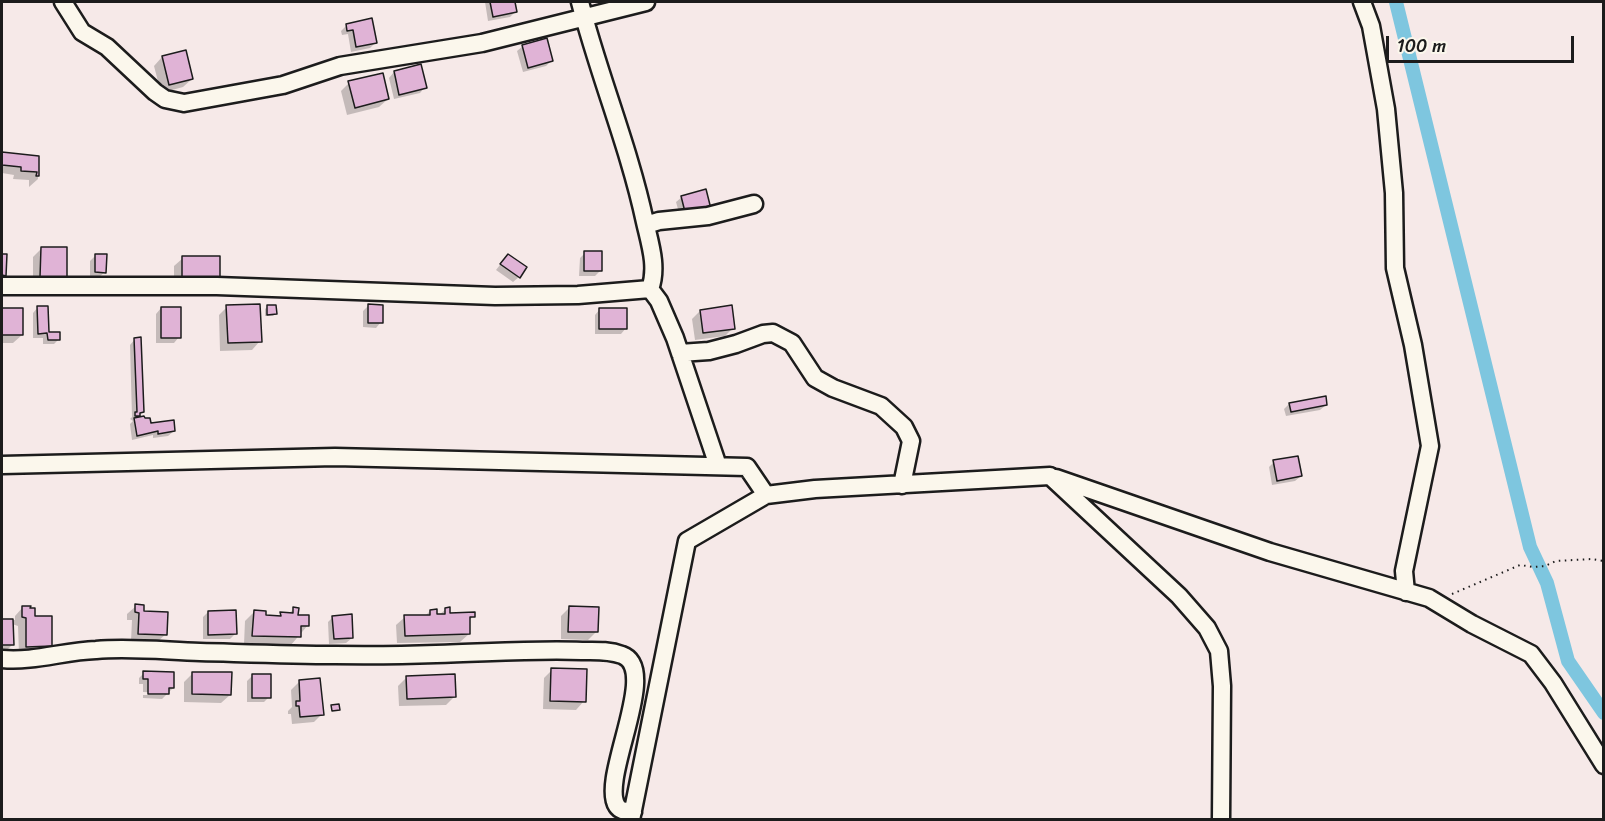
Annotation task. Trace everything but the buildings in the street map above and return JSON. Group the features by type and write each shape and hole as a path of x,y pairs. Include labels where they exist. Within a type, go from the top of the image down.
{"street":[{"path":"63,2 82,32 107,47 165,99 184,103 283,85 340,66 482,43 582,9 646,2"},
{"path":"1362,2 1371,26 1386,109 1394,193 1395,268 1413,345 1430,446 1404,571 1406,592"},
{"path":"582,9 619,126 646,225 653,260 654,279 650,289"},
{"path":"646,225 659,221 708,216 754,204"},
{"path":"2,286 218,286 495,296 578,295 650,289"},
{"path":"650,289 659,301 680,353 718,466"},
{"path":"680,353 709,351 773,333 792,343 815,378 833,388 881,406 904,428 911,441 903,485"},
{"path":"2,465 335,457 747,467 766,495"},
{"path":"1050,476 1179,596 1207,628 1219,651 1222,686 1221,819"},
{"path":"2,659 21,661 96,650 252,654 422,654 562,650 624,655 632,663 635,675 634,693 616,770 615,796 616,805 632,816 687,541 766,495 815,489 1050,476 1270,552 1429,598 1472,624 1531,654 1553,683 1604,765"}],"path":[{"path":"1451,595 1520,565 1533,567 1545,566 1556,561 1604,561"}],"waterway":[{"path":"1396,2 1530,547 1547,583 1568,661 1604,713"}]}
